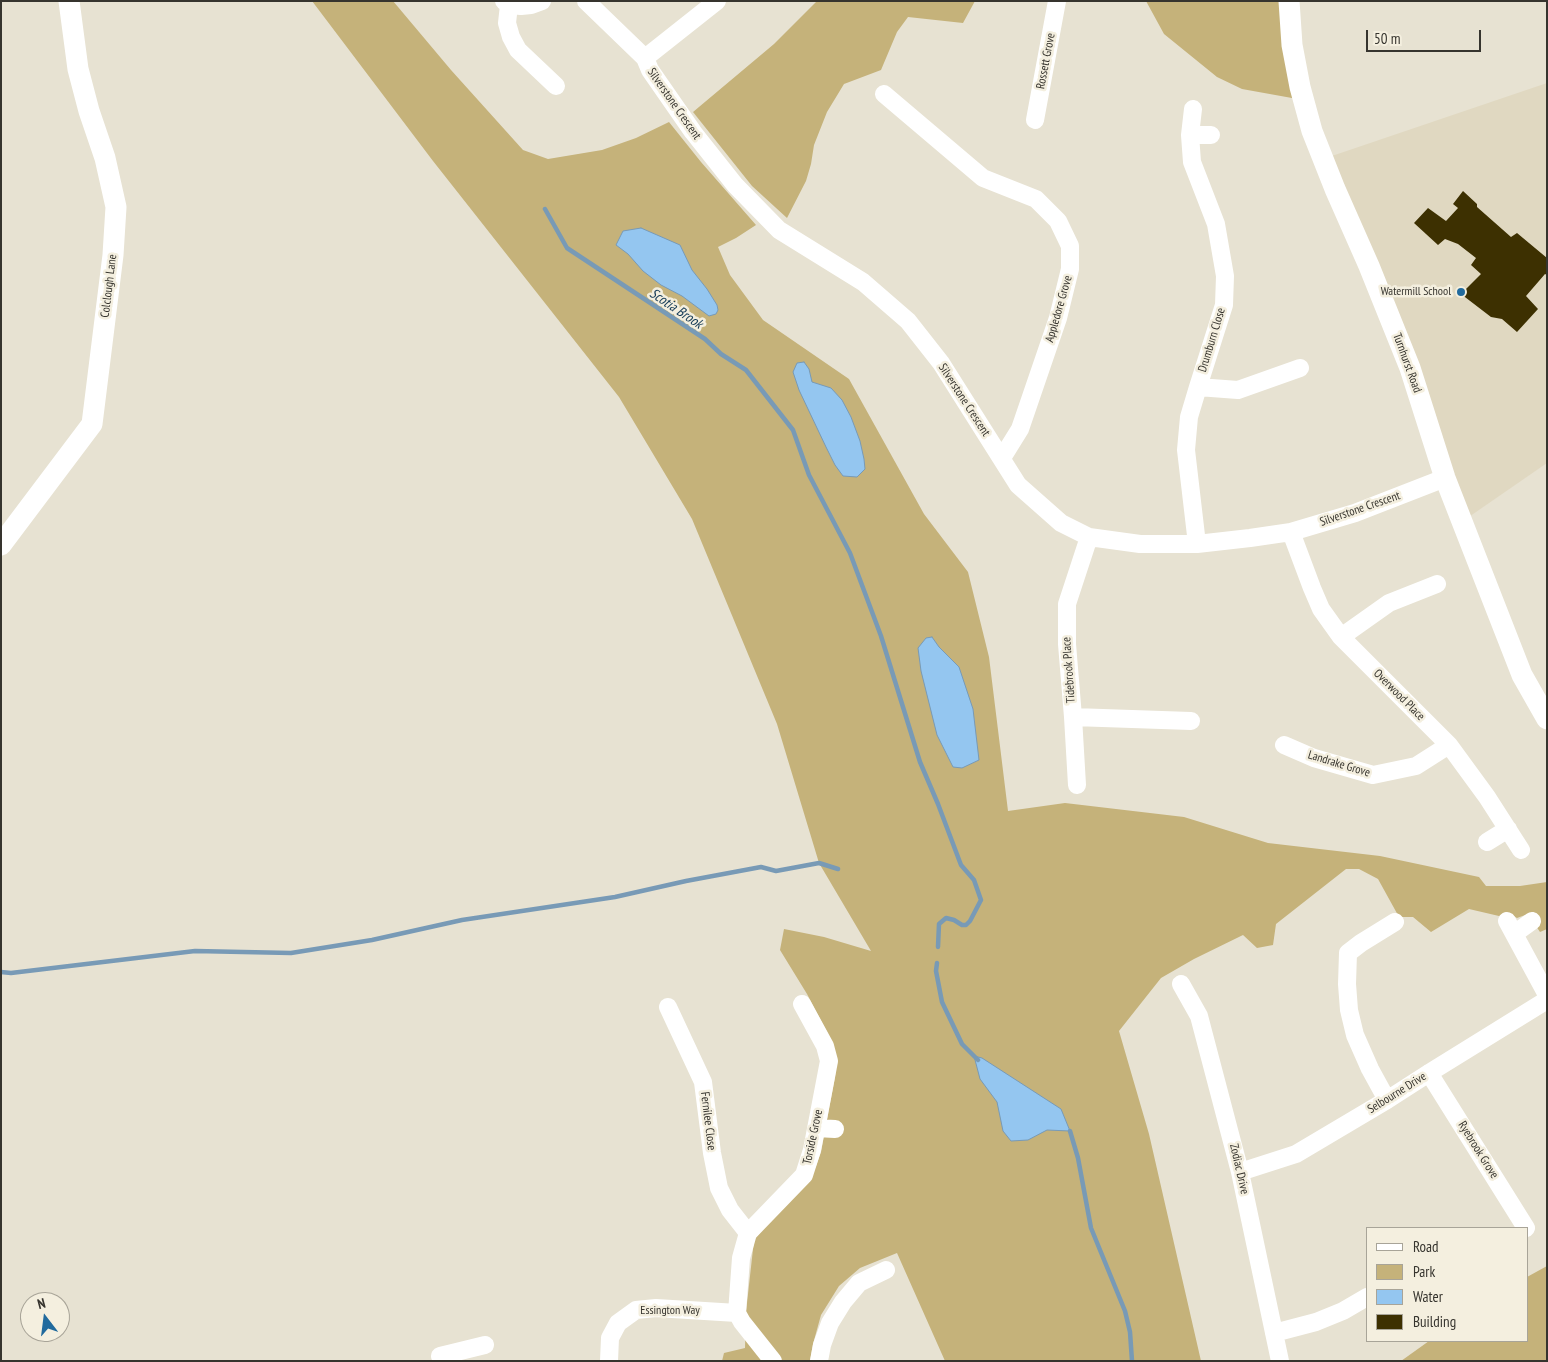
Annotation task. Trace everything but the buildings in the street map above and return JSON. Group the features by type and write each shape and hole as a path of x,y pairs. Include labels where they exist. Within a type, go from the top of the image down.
{"street":[{"name":"Colclough Lane","path":"1,545 92,424 116,207 105,158 89,111 78,69 69,1"},
{"path":"542,1 521,6 506,3 507,22 518,50 556,86"},
{"name":"Silverstone Crescent","path":"586,1 645,58 650,70 735,186 779,230 863,282 908,321 941,363 1018,485 1061,523 1089,538 1140,544 1197,544 1291,532 1356,513 1445,478"},
{"path":"645,58 717,1"},
{"name":"Rossett Grove","path":"1034,120 1057,1"},
{"name":"Turnhurst Road","path":"1289,1 1295,61 1312,131 1335,189 1370,266 1410,368 1445,478 1522,674 1547,719"},
{"name":"Appledore Grove","path":"884,94 984,178 1036,199 1058,221 1070,246 1070,268 1058,318 1020,429 1002,458"},
{"name":"Drumburn Close","path":"1193,109 1190,135 1192,162 1216,224 1225,276 1224,305 1189,417 1186,450 1197,544"},
{"path":"1190,135 1211,135"},
{"path":"1198,386 1238,390 1300,368"},
{"name":"Overwood Place","path":"1291,532 1321,609 1341,637 1449,745 1487,797 1521,850"},
{"name":"Tidebrook Place","path":"1089,538 1067,604 1067,644 1073,717 1191,721"},
{"path":"1341,637 1389,603 1428,592"},
{"path":"1073,717 1077,785"},
{"name":"Landrake Grove","path":"1284,745 1314,758 1373,775 1416,766 1449,745"},
{"path":"1487,842 1508,829"},
{"path":"1532,921 1510,928 1547,995"},
{"path":"1387,1100 1370,1070 1355,1035 1349,1010 1347,984 1348,953 1395,922"},
{"name":"Zodiac Drive","path":"1181,984 1199,1016 1240,1172 1280,1361"},
{"name":"Selbourne Drive","path":"1240,1172 1296,1154 1387,1100 1547,1000"},
{"name":"Torside Grove","path":"737,1313 741,1258 748,1233 804,1175 812,1150 827,1069 828,1053 802,1004"},
{"name":"Fernilee Close","path":"668,1007 703,1082 712,1153 719,1188 730,1210 748,1233"},
{"name":"Ryebrook Grove","path":"1429,1073 1525,1227"},
{"path":"816,1128 835,1129"},
{"path":"818,1361 830,1323 847,1297 859,1283 886,1270"},
{"path":"1274,1333 1325,1318 1343,1311 1366,1298"},
{"name":"Essington Way","path":"609,1361 610,1338 618,1323 636,1310 656,1308 737,1313"},
{"path":"737,1313 773,1361"},
{"path":"440,1356 462,1356 485,1345"}],"shaded area":[{"name":"Watermill School","path":"1547,83 1547,463 1463,521 1323,159"}],"green space":[{"path":"312,1 393,1 451,70 523,150 548,159 602,150 636,138 669,122 756,225 718,247 730,275 763,320 849,379 924,514 968,572 989,657 1008,811 1065,803 1184,817 1268,843 1380,856 1479,877 1486,886 1520,886 1547,882 1547,929 1540,932 1528,914 1517,918 1506,912 1499,916 1469,909 1431,932 1413,917 1399,917 1378,879 1359,869 1346,869 1276,924 1273,945 1257,948 1243,935 1194,959 1161,978 1119,1031 1149,1134 1201,1361 945,1361 897,1253 860,1268 839,1286 821,1315 810,1361 722,1361 724,1353 745,1348 746,1312 754,1240 816,1166 821,1152 835,1077 837,1059 827,1032 807,994 780,950 784,929 824,937 871,951 819,863 777,724 692,519 619,397 433,161"},
{"path":"817,1 975,1 963,23 908,17 897,32 881,70 844,84 827,112 814,145 806,181 787,218 752,186 693,112 774,44"},
{"path":"1146,1 1289,1 1303,100 1242,89 1217,77 1164,34"},
{"path":"1547,1266 1547,1361 1401,1361 1428,1342 1528,1342 1528,1276"}],"water":[{"path":"641,228 680,245 692,270 717,305 718,310 716,314 709,316 682,296 661,285 616,245 623,231"},
{"path":"804,362 809,369 812,382 831,388 842,400 851,417 860,441 865,469 857,477 843,476 835,465 799,390 793,372 797,363"},
{"path":"932,637 959,667 973,709 979,760 962,768 953,767 937,735 921,671 918,648 926,638"},
{"path":"974,1056 982,1058 1061,1109 1070,1131 1047,1130 1028,1140 1011,1141 1003,1131 997,1102 980,1079"}],"waterway":[{"name":"Scotia Brook","path":"545,209 567,248 705,339 721,354 746,370 793,430 809,475 850,553 881,636 920,762 961,865 974,880 981,900 966,925 946,918 939,924 938,947"},
{"path":"1,972 11,973 195,951 291,953 372,940 462,920 615,897 761,867 776,871 819,863 838,869"},
{"path":"937,963 936,971 942,1002 962,1044 978,1060"},
{"path":"1070,1131 1078,1158 1091,1228 1125,1311 1130,1332 1132,1361"}],"place":[{"name":"Watermill School","path":"1461,292"}]}
